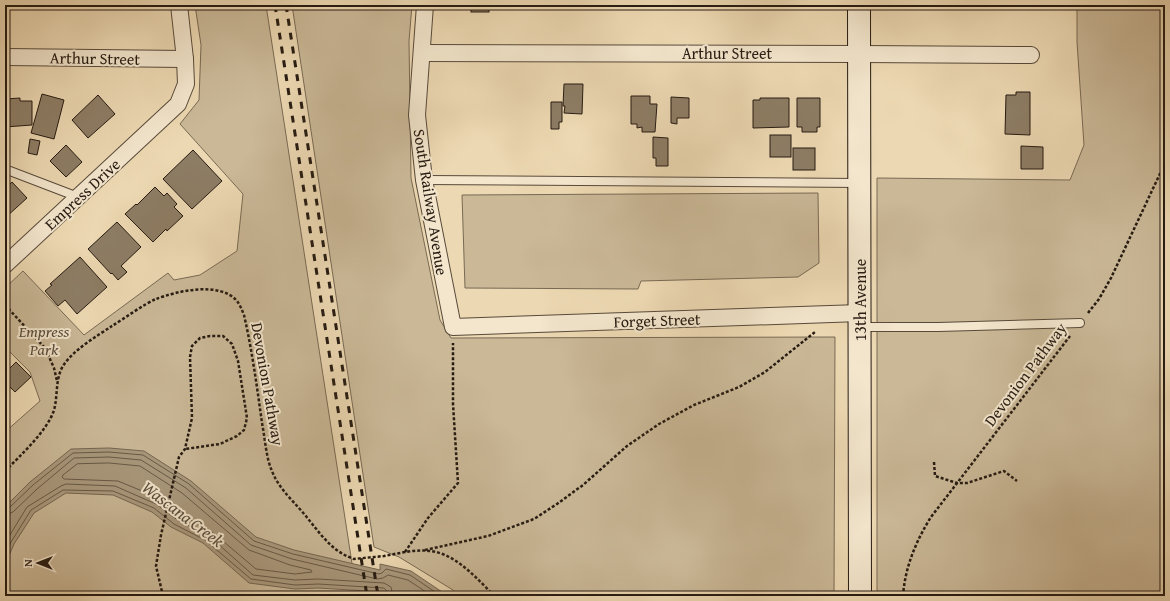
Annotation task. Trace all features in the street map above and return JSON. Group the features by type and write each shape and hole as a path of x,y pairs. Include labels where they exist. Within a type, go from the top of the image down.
{"street":[{"name":"Empress Drive","path":"5,265 178,104 186,84 185,59 179,5"},
{"name":"South Railway Avenue","path":"425,5 417,115 424,180 453,327"},
{"name":"13th Avenue","path":"859,5 860,596"},
{"name":"Arthur Street","path":"422,53 1031,55"},
{"name":"Arthur Street","path":"5,57 185,59"},
{"name":"Forget Street","path":"453,327 860,320"}],"lane":[{"path":"5,171 10,171 78,197"},
{"path":"424,180 860,183"},
{"path":"860,320 938,327 1080,323"}],"path":[{"name":"Devonion Pathway","path":"903,596 904,580 918,539 931,517 1099,299 1111,278 1165,163"},
{"name":"Devonion Pathway","path":"5,471 50,421 54,409 62,366 72,354 106,330 155,299 174,293 211,289 225,293 236,300 244,315 272,471 280,486 325,540 335,550 344,556 354,559 405,552 436,552 448,557 464,567 494,596"},
{"path":"5,305 45,348 54,368 58,383"},
{"path":"405,552 428,518 458,483 453,404 453,327"},
{"path":"422,551 488,536 534,519 583,485 627,446 659,424 694,405 739,387 765,372 812,333 820,331"},
{"path":"163,596 156,566 161,535 179,457 186,449 192,418 190,357 192,346 200,338 223,336 232,344 238,361 247,418 244,430 237,436 220,444 186,449"},
{"path":"934,462 935,476 957,483 967,483 1004,471 1018,481"}],"green space":[{"name":"Empress Park","path":"195,5 266,5 357,596 5,596 5,432 40,401 30,372 5,347 5,288 23,271 84,335 168,273 174,280 200,275 237,251 243,194 180,124 199,100 201,45"},
{"path":"292,5 412,5 409,41 411,178 440,320 451,338 835,337 834,596 456,596 453,590 399,557 374,547"},
{"path":"1077,5 1165,5 1165,596 877,596 877,178 1070,180 1084,145 1077,42"},
{"path":"818,193 819,263 798,277 641,281 638,289 465,288 462,195"}],"water":[{"name":"Wascana Creek","path":"109,448 144,451 191,481 256,537 294,550 380,570 380,564 411,571 448,596 384,595 384,592 318,588 295,589 249,583 203,543 171,527 152,512 113,495 66,493 34,513 14,544 5,565 5,507 30,482 71,449"}],"building":[{"path":"5,5 48,5 48,9 5,9"},
{"path":"55,5 95,5 95,8 69,7 69,9 55,9"},
{"path":"471,5 489,5 489,12 471,12"},
{"path":"564,84 583,84 582,114 564,113"},
{"path":"1016,92 1030,92 1030,135 1005,134 1006,95 1016,95"},
{"path":"42,94 64,100 54,139 31,133"},
{"path":"98,95 115,114 88,138 72,120"},
{"path":"631,96 650,96 650,104 657,104 655,132 642,132 642,127 637,128 637,124 631,124"},
{"path":"671,97 689,98 689,118 677,118 677,124 671,123"},
{"path":"20,98 20,101 32,101 32,125 5,127 5,99"},
{"path":"760,98 789,98 789,127 753,128 753,100 760,100"},
{"path":"797,98 820,98 820,127 817,127 817,132 802,132 802,127 797,127"},
{"path":"551,102 562,102 562,122 559,122 559,129 551,129"},
{"path":"770,135 791,135 791,157 770,157"},
{"path":"653,137 668,138 668,166 656,166 656,158 653,158"},
{"path":"30,139 40,141 37,155 28,153"},
{"path":"66,145 82,162 66,177 50,161"},
{"path":"1021,146 1043,147 1043,169 1021,169"},
{"path":"793,148 815,148 815,170 793,170"},
{"path":"193,150 222,181 192,209 163,179"},
{"path":"12,182 27,198 5,218 5,189"},
{"path":"155,187 164,196 167,193 177,204 174,207 183,216 167,231 166,229 153,242 125,214 136,204 137,205"},
{"path":"117,222 141,247 121,266 127,272 118,280 88,249"},
{"path":"80,257 107,287 77,314 65,300 58,306 45,291 52,285 50,284"},
{"path":"16,362 31,377 15,392 5,382 5,373"}],"railway":[{"path":"275,5 367,596"},
{"path":"286,5 378,596"}]}
